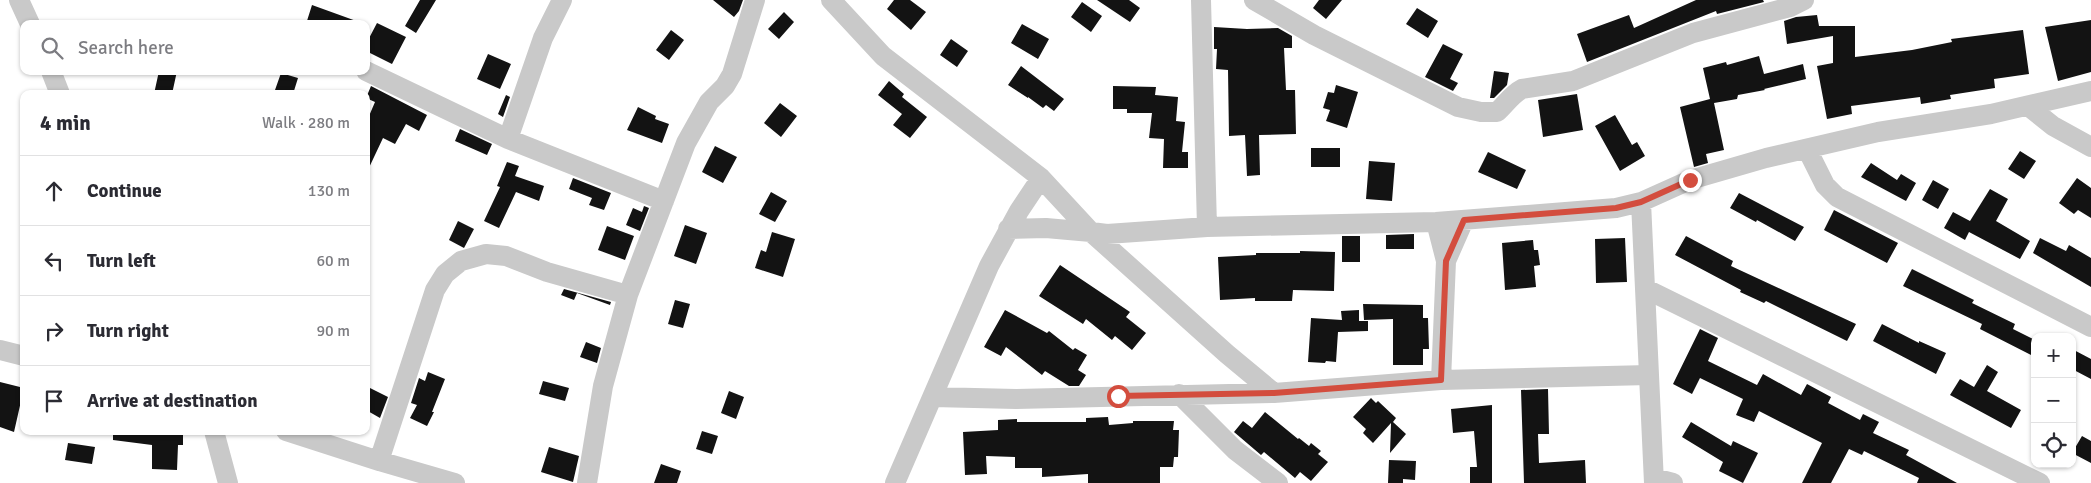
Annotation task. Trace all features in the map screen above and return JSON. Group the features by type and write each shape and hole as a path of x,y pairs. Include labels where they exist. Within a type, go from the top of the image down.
{"street":[{"path":"19,0 28,20"},
{"path":"508,139 544,38 562,0"},
{"path":"588,483 603,386 628,296 686,143 709,102 725,86 732,74 756,0"},
{"path":"831,0 883,56 1041,178 1091,232 1227,354 1274,393"},
{"path":"1201,0 1207,227"},
{"path":"1254,0 1314,35 1458,107 1481,112 1497,112 1510,100 1515,92 1522,88 1573,81 1693,33 1790,7 1804,0"},
{"path":"370,73 508,139 664,201"},
{"path":"52,75 58,90"},
{"path":"1008,229 1046,228 1107,234 1207,227 1436,222 1616,208 1641,202 1690,180 1766,158 1878,132 2028,106 2091,91"},
{"path":"2028,106 2053,126 2091,147"},
{"path":"1807,149 1825,184 1837,197 2091,327"},
{"path":"895,483 989,266 1008,229 1041,178"},
{"path":"1641,202 1641,243 1646,289 1649,375 1660,481"},
{"path":"1446,261 1464,220"},
{"path":"1436,222 1446,261 1441,380"},
{"path":"379,461 435,290 445,274 461,261 486,254 506,256 547,272 628,296"},
{"path":"1646,289 2040,483"},
{"path":"0,350 20,355"},
{"path":"933,397 1016,399 1274,393 1441,380 1649,375"},
{"path":"1179,394 1235,450 1278,483"},
{"path":"215,435 228,483"},
{"path":"298,435 454,483"}],"building":[{"path":"420,0 436,0 416,33 405,26"},
{"path":"713,0 743,0 739,11 734,17"},
{"path":"894,0 910,0 926,12 911,30 887,9"},
{"path":"1097,0 1129,0 1140,8 1130,22"},
{"path":"1319,0 1342,0 1326,19 1313,8"},
{"path":"1696,0 1763,0 1764,2 1717,14 1716,11 1587,62 1577,34 1629,15 1634,28"},
{"path":"1082,2 1102,16 1091,32 1071,17"},
{"path":"312,5 353,20 307,20"},
{"path":"1417,8 1438,21 1428,38 1406,24"},
{"path":"784,12 794,22 779,39 768,29"},
{"path":"1817,15 1819,26 1855,26 1855,57 1912,50 1952,42 1951,39 2023,30 2029,74 1994,79 1995,88 1950,95 1951,99 1921,104 1920,97 1851,106 1852,114 1827,119 1817,66 1833,63 1833,36 1787,44 1784,21 1796,17"},
{"path":"2091,20 2091,72 2058,81 2045,27"},
{"path":"377,23 406,37 392,64 370,53 370,36"},
{"path":"1022,24 1049,39 1038,59 1011,43"},
{"path":"1214,27 1278,28 1292,36 1292,48 1284,48 1286,90 1295,90 1296,134 1259,135 1260,175 1247,176 1245,135 1229,136 1228,70 1216,69 1217,49 1214,49"},
{"path":"671,30 684,40 669,60 656,50"},
{"path":"951,39 968,51 957,67 940,55"},
{"path":"1443,44 1463,54 1450,79 1458,83 1453,91 1425,77"},
{"path":"488,54 511,64 500,89 477,79"},
{"path":"1759,56 1764,74 1803,64 1806,79 1738,95 1737,99 1714,103 1724,150 1706,154 1708,163 1694,167 1680,107 1710,99 1703,68 1726,62 1727,65"},
{"path":"1021,66 1064,99 1054,111 1046,105 1043,108 1008,85"},
{"path":"1494,71 1509,73 1507,85 1494,98 1490,98"},
{"path":"158,75 176,75 173,90 155,90"},
{"path":"280,75 298,78 294,90 275,90"},
{"path":"889,81 904,94 902,97 927,117 910,138 893,125 902,114 878,95"},
{"path":"1336,85 1358,92 1347,128 1326,121 1330,110 1323,108 1328,92 1334,93"},
{"path":"371,86 427,115 419,131 406,124 395,144 383,138 370,166 370,114 375,102 370,100"},
{"path":"1113,86 1156,87 1155,95 1178,97 1176,121 1185,122 1182,152 1188,152 1188,168 1163,168 1164,139 1149,138 1152,113 1127,113 1127,109 1113,109"},
{"path":"1577,94 1583,130 1543,137 1538,100"},
{"path":"506,95 510,97 503,117 498,114"},
{"path":"780,103 797,116 781,137 764,123"},
{"path":"638,107 656,116 655,119 669,124 662,143 627,130"},
{"path":"1615,115 1632,145 1637,142 1645,156 1620,171 1595,126"},
{"path":"460,129 492,144 487,155 455,141"},
{"path":"715,146 737,157 723,183 702,172"},
{"path":"1311,148 1340,148 1340,167 1311,167"},
{"path":"2020,151 2036,161 2024,179 2008,169"},
{"path":"1488,152 1526,170 1517,189 1478,172"},
{"path":"1369,161 1395,163 1392,201 1366,199"},
{"path":"507,162 519,166 515,176 544,186 539,201 516,192 499,228 484,221 500,187 497,186"},
{"path":"1871,163 1897,180 1901,174 1916,183 1906,201 1861,177"},
{"path":"573,178 611,193 604,210 589,205 592,198 569,189"},
{"path":"2077,178 2091,188 2091,218 2078,210 2074,214 2059,203"},
{"path":"1933,180 1949,189 1938,209 1922,200"},
{"path":"1990,189 2008,199 1996,221 2030,241 2020,259 1969,232 1965,240 1944,228 1953,212 1970,221"},
{"path":"771,192 787,201 775,222 759,214"},
{"path":"1739,193 1804,227 1795,241 1757,220 1756,222 1730,208"},
{"path":"644,206 649,208 640,231 626,225 633,208 642,212"},
{"path":"1834,210 1898,243 1887,263 1824,230"},
{"path":"458,221 474,229 464,248 449,240"},
{"path":"685,225 707,233 696,264 674,256"},
{"path":"607,226 634,236 625,260 598,250"},
{"path":"772,232 795,239 783,277 755,268 761,250 766,252"},
{"path":"1414,234 1414,249 1386,249 1386,235"},
{"path":"1342,236 1360,236 1360,262 1342,262"},
{"path":"1686,236 1733,261 1731,266 1856,324 1847,341 1766,301 1764,303 1740,292 1741,290 1675,255"},
{"path":"1625,238 1627,282 1596,283 1595,239"},
{"path":"2040,238 2066,251 2069,245 2091,258 2091,287 2033,253"},
{"path":"1533,240 1534,250 1538,250 1540,265 1534,266 1536,287 1505,290 1502,243"},
{"path":"1300,251 1335,252 1334,291 1293,290 1292,301 1255,301 1255,298 1220,300 1218,257 1256,255 1256,253 1300,253"},
{"path":"1060,265 1130,312 1126,317 1146,333 1132,350 1115,336 1112,340 1086,319 1083,324 1039,296"},
{"path":"1912,269 1974,300 1972,303 2015,324 2013,329 2031,338 2031,355 1980,329 1982,324 1903,286"},
{"path":"564,289 611,302 610,305 577,293 574,300 561,295"},
{"path":"675,300 690,304 683,328 668,324"},
{"path":"1363,304 1423,305 1423,318 1428,318 1429,349 1423,349 1423,365 1393,365 1393,319 1364,320"},
{"path":"1005,310 1047,333 1049,331 1073,350 1075,348 1087,355 1078,370 1086,375 1079,386 1069,386 1045,371 1042,375 1006,347 1001,356 984,347"},
{"path":"1359,310 1359,321 1368,321 1368,331 1338,332 1336,362 1308,362 1311,318 1342,320 1341,311"},
{"path":"1882,324 1919,343 1919,341 1946,353 1936,374 1873,341"},
{"path":"1700,329 1718,338 1708,361 1757,385 1763,374 1801,395 1807,384 1831,397 1828,403 1860,420 1863,414 1879,422 1873,433 1909,450 1906,455 1957,483 1917,483 1919,478 1864,451 1862,455 1849,449 1831,483 1802,483 1822,443 1759,411 1754,422 1736,415 1743,399 1700,378 1692,394 1673,384"},
{"path":"586,342 601,348 597,363 580,357"},
{"path":"2076,351 2091,359 2091,379 2076,371"},
{"path":"1987,365 1998,372 1987,391 2021,410 2011,428 1950,395 1960,379 1974,387"},
{"path":"428,372 445,379 432,412 434,412 427,426 410,418 417,405 411,403 419,378 425,381"},
{"path":"543,381 569,388 565,401 539,394"},
{"path":"0,382 20,387 20,406 14,432 0,427"},
{"path":"370,388 388,397 380,418 370,412"},
{"path":"1548,389 1549,434 1538,434 1539,463 1585,460 1586,483 1524,483 1521,390"},
{"path":"729,391 744,397 736,419 721,413"},
{"path":"1371,398 1376,403 1378,401 1396,418 1393,422 1406,434 1390,453 1391,423 1373,443 1363,433 1366,429 1353,417"},
{"path":"1492,405 1492,483 1470,483 1470,467 1477,467 1474,431 1453,433 1451,409"},
{"path":"1265,412 1298,439 1309,446 1311,443 1321,451 1318,454 1328,462 1311,481 1300,472 1295,478 1264,452 1261,455 1234,432 1243,421 1252,428"},
{"path":"1108,417 1109,425 1133,423 1133,421 1174,421 1173,430 1179,430 1178,457 1174,457 1173,467 1160,467 1160,483 1088,483 1088,474 1042,477 1042,468 1015,468 1015,457 986,456 987,474 965,475 963,432 998,430 998,420 1017,419 1017,422 1086,422 1086,418"},
{"path":"1691,422 1731,446 1733,441 1758,453 1743,483 1719,471 1723,462 1682,437"},
{"path":"702,431 718,436 712,454 696,449"},
{"path":"113,435 183,435 183,445 178,445 177,470 152,469 152,445 113,440"},
{"path":"2082,436 2091,441 2091,463 2076,455 2076,446"},
{"path":"68,443 95,447 92,464 65,460"},
{"path":"549,447 579,456 573,482 541,472"},
{"path":"1389,460 1416,461 1415,480 1403,479 1403,483 1388,483"},
{"path":"661,464 681,471 677,483 654,483"}],"route":[{"path":"1118,396 1274,393 1441,380 1446,261 1464,220 1616,208 1641,202 1690,180"}]}
